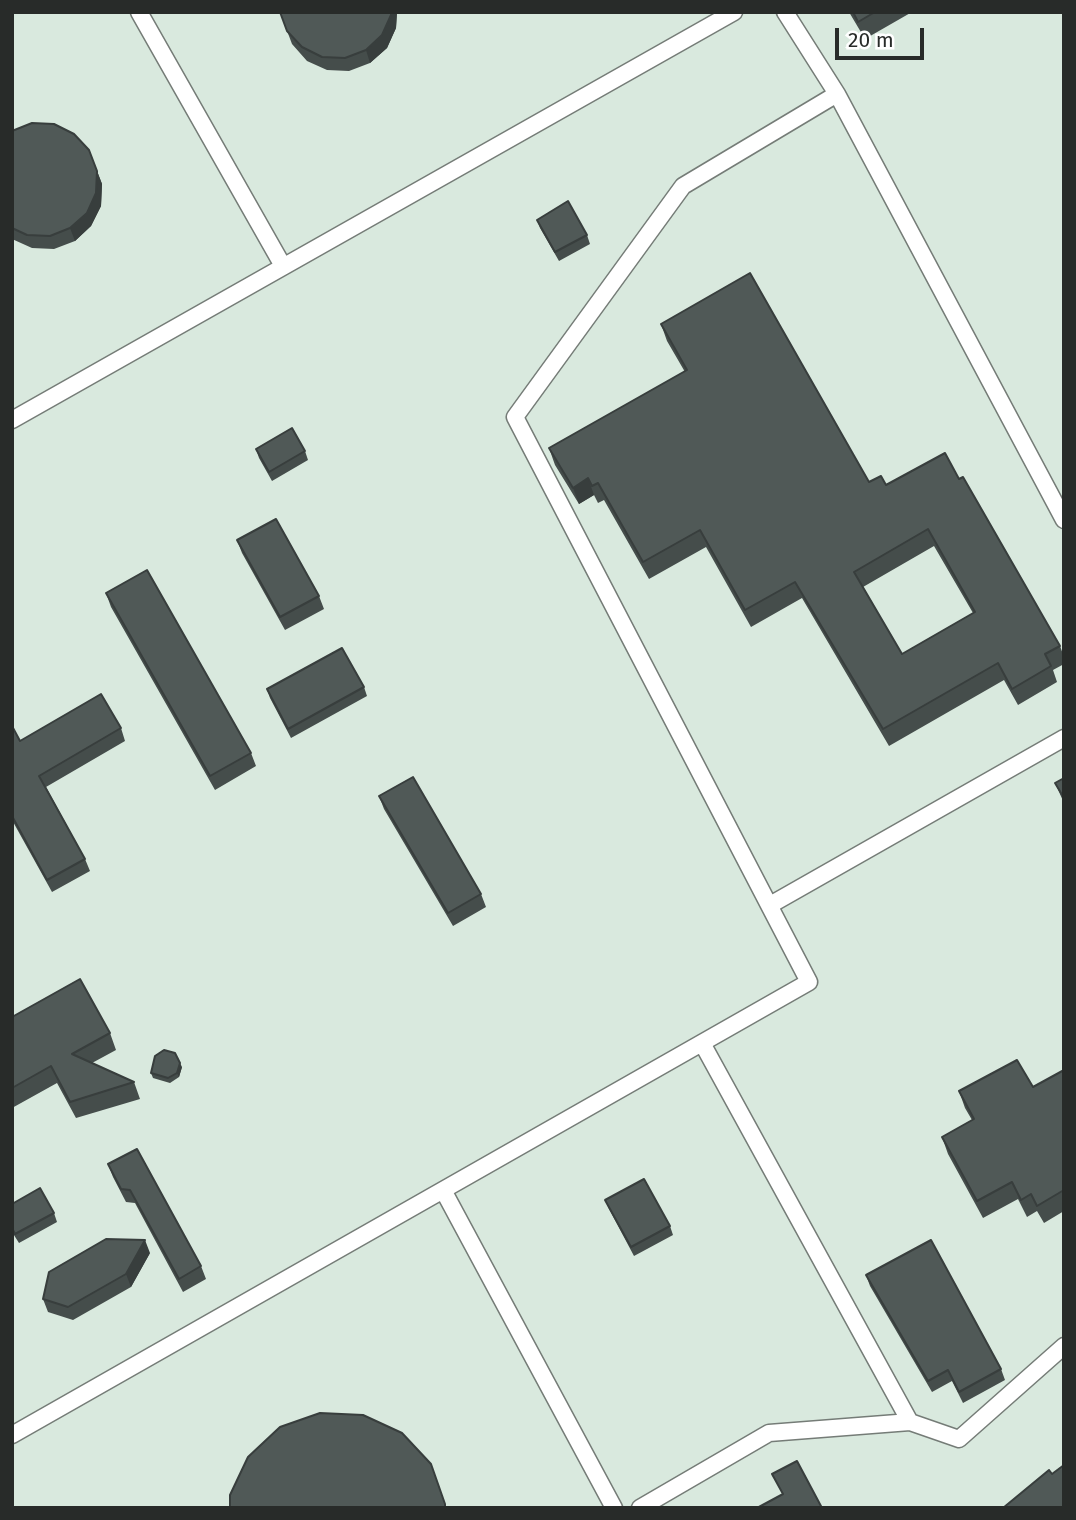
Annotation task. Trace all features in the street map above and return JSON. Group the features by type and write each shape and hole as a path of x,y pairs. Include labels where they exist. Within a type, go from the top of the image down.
{"lane":[{"path":"139,12 284,266"},
{"path":"12,420 734,12"},
{"path":"785,12 837,94 1062,513"},
{"path":"12,1435 809,982 515,417 683,187 837,94"},
{"path":"770,905 1064,738"},
{"path":"702,1043 911,1422"},
{"path":"443,1190 614,1508"},
{"path":"640,1508 769,1433 911,1422 959,1439 1064,1346"}],"shaded area":[{"path":"12,12 1064,12 1064,1508 12,1508"}],"building":[{"path":"280,12 391,12 391,15 382,35 366,50 345,58 322,57 302,47 287,31"},
{"path":"853,12 875,12 858,22"},
{"path":"32,123 54,124 74,134 89,150 97,171 96,193 87,213 70,228 50,236 27,235 12,228 12,131"},
{"path":"568,201 587,235 555,252 537,220"},
{"path":"750,273 869,482 881,476 886,485 945,453 959,479 963,477 1060,646 1045,654 1051,666 1012,689 998,663 883,729 795,582 745,610 700,530 643,562 598,483 592,486 588,478 573,488 549,448 687,370 661,324","holes":["928,529 975,612 902,654 854,572"]},
{"path":"292,428 305,451 269,472 256,449"},
{"path":"276,519 319,596 280,617 237,540"},
{"path":"147,570 251,753 210,776 106,593"},
{"path":"342,648 364,687 288,729 267,689"},
{"path":"101,694 121,728 39,776 85,859 47,880 12,816 12,726 20,741"},
{"path":"413,777 481,894 448,913 379,796"},
{"path":"1064,778 1064,798 1055,783"},
{"path":"80,979 110,1033 72,1054 134,1082 70,1102 51,1066 12,1088 12,1017"},
{"path":"164,1050 175,1053 180,1063 177,1073 168,1078 151,1073 155,1056"},
{"path":"1017,1060 1033,1087 1064,1070 1064,1190 1037,1206 1031,1194 1021,1200 1012,1182 977,1201 942,1137 974,1119 959,1091"},
{"path":"137,1149 201,1266 179,1279 130,1190 121,1189 108,1164"},
{"path":"644,1179 670,1226 631,1247 605,1200"},
{"path":"40,1188 54,1213 15,1234 12,1228 12,1204"},
{"path":"106,1239 145,1240 126,1274 68,1307 43,1299 49,1272"},
{"path":"931,1240 1001,1369 959,1392 948,1370 928,1381 866,1275"},
{"path":"320,1413 363,1415 402,1433 431,1464 445,1508 230,1508 230,1495 248,1457 280,1427"},
{"path":"797,1461 822,1508 757,1508 783,1494 772,1474"},
{"path":"1064,1465 1064,1508 1003,1508 1049,1470 1052,1474"}]}
